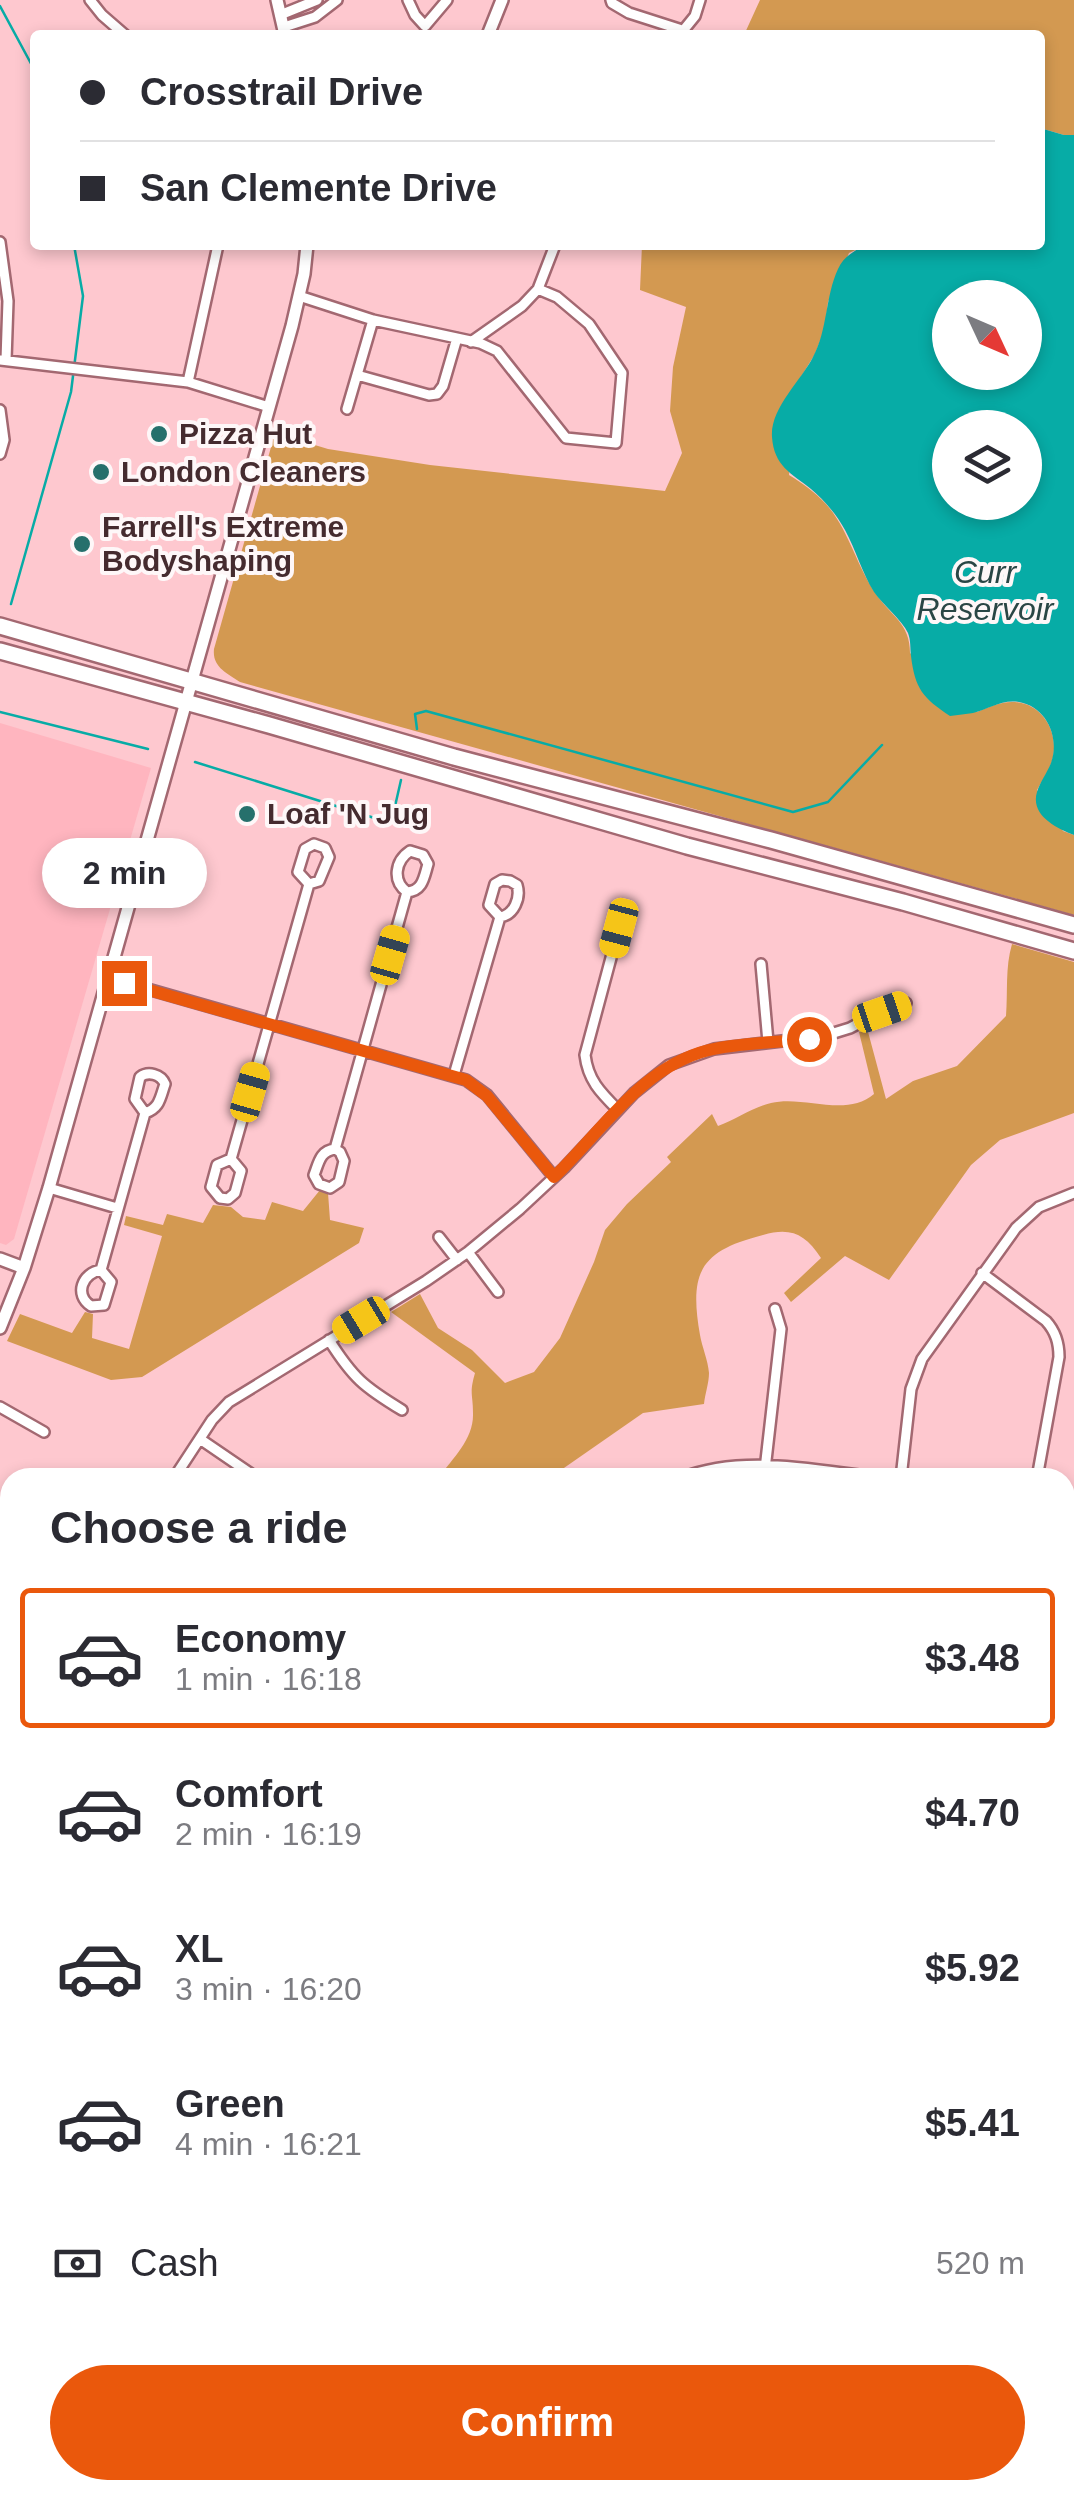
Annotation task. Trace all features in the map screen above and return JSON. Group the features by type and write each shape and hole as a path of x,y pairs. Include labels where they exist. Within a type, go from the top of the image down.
{"highway":[{"path":"0,626 454,757 1074,925"},
{"path":"0,651 1074,951"}],"main road":[{"path":"277,0 283,26"},
{"path":"490,30 502,0"},
{"path":"0,1328 50,1188 269,406 299,296 306,250"},
{"path":"0,1259 24,1268"}],"street":[{"path":"90,0 118,30"},
{"path":"283,26 317,0"},
{"path":"283,26 315,17 337,0"},
{"path":"408,0 426,26"},
{"path":"422,30 447,0"},
{"path":"611,0 630,13 677,30"},
{"path":"684,30 695,16 700,0"},
{"path":"0,242 8,301 3,360 188,382 269,406"},
{"path":"188,382 217,250"},
{"path":"471,342 522,306 538,288 553,250"},
{"path":"299,296 497,352 566,438 616,443 622,373 590,324 558,297 538,288"},
{"path":"347,410 373,320"},
{"path":"357,375 428,395 437,394 457,338"},
{"path":"0,410 4,440 0,454"},
{"path":"314,844 324,848 329,857 322,877 309,884 298,872 304,849 314,844"},
{"path":"335,1148 408,892 421,886 428,864 423,856 410,852 402,857 396,876 398,884 408,892"},
{"path":"231,1159 309,884"},
{"path":"454,1075 500,917"},
{"path":"618,1110 590,1079 585,1055 619,928"},
{"path":"761,964 768,1042"},
{"path":"109,978 454,1075 487,1096 554,1177"},
{"path":"181,1468 212,1420 229,1402 468,1252 554,1177 658,1073 714,1049 824,1036 906,1003"},
{"path":"101,1270 145,1113"},
{"path":"50,1188 117,1208"},
{"path":"902,1468 912,1389 922,1360 982,1273 1027,1217 1052,1200 1074,1193"},
{"path":"439,1236 457,1260"},
{"path":"468,1252 498,1292"},
{"path":"982,1273 1046,1321 1059,1346 1039,1468"},
{"path":"765,1468 781,1329 775,1309"},
{"path":"329,1340 354,1376 402,1410"},
{"path":"0,1407 44,1432"},
{"path":"200,1439 242,1468"},
{"path":"717,1468 731,1464 792,1468"}],"shaded area":[{"path":"760,0 1074,0 1074,135 1045,129 1045,30 746,30"},
{"path":"642,250 855,250 849,253 828,302 825,328 815,354 799,380 789,475 834,514 869,583 907,634 910,653 977,712 1015,702 1034,708 1047,722 1054,751 1037,790 1063,831 1074,835 1074,915 240,682 218,665 214,649 275,433 328,449 430,465 665,491 682,453 670,411 673,367 686,307 640,290"},
{"path":"0,723 151,768 14,1239 6,1245 0,1243"},
{"path":"1012,944 1074,962 1074,1113 1000,1140 971,1165 889,1280 845,1256 791,1302 784,1293 821,1258 809,1243 789,1232 742,1241 712,1257 698,1280 697,1313 709,1373 704,1404 643,1413 564,1468 446,1468 470,1431 475,1373 391,1312 420,1294 438,1328 472,1350 505,1383 534,1372 560,1338 605,1230 671,1162 667,1157 712,1114 718,1126 771,1103 838,1105 863,1101 874,1094 859,1032 867,1028 886,1099 913,1081 957,1066 1006,1016"},
{"path":"320,1190 328,1193 330,1220 364,1228 359,1243 142,1377 111,1380 7,1341 20,1314 72,1333 85,1312 93,1314 92,1338 129,1349 162,1236 124,1225 126,1216 163,1225 167,1214 203,1223 213,1205 231,1207 243,1217 265,1220 272,1202 303,1211"}],"water":[{"name":"Curr Reservoir","path":"1045,129 1074,135 1074,835 1053,824 1037,807 1037,792 1051,763 1054,744 1044,717 1029,705 1013,701 950,716 933,704 915,677 905,628 874,592 842,524 776,455 772,437 776,416 818,346 840,264 857,250 1045,250"}],"waterway":[{"path":"0,6 30,62"},
{"path":"11,604 71,392 83,296 75,250"},
{"path":"417,729 415,714 426,711 793,812 828,802 882,745"},
{"path":"0,712 148,749"},
{"path":"195,762 384,821 393,815 401,780"}],"place":[{"name":"Pizza Hut","path":"159,434"},
{"name":"London Cleaners","path":"101,472"},
{"name":"Farrell's Extreme Bodyshaping","path":"82,544"},
{"name":"Loaf 'N Jug","path":"247,814"}],"route":[{"path":"124,983 466,1080 487,1096 554,1177 634,1093 669,1065 714,1049 809,1039"}]}
